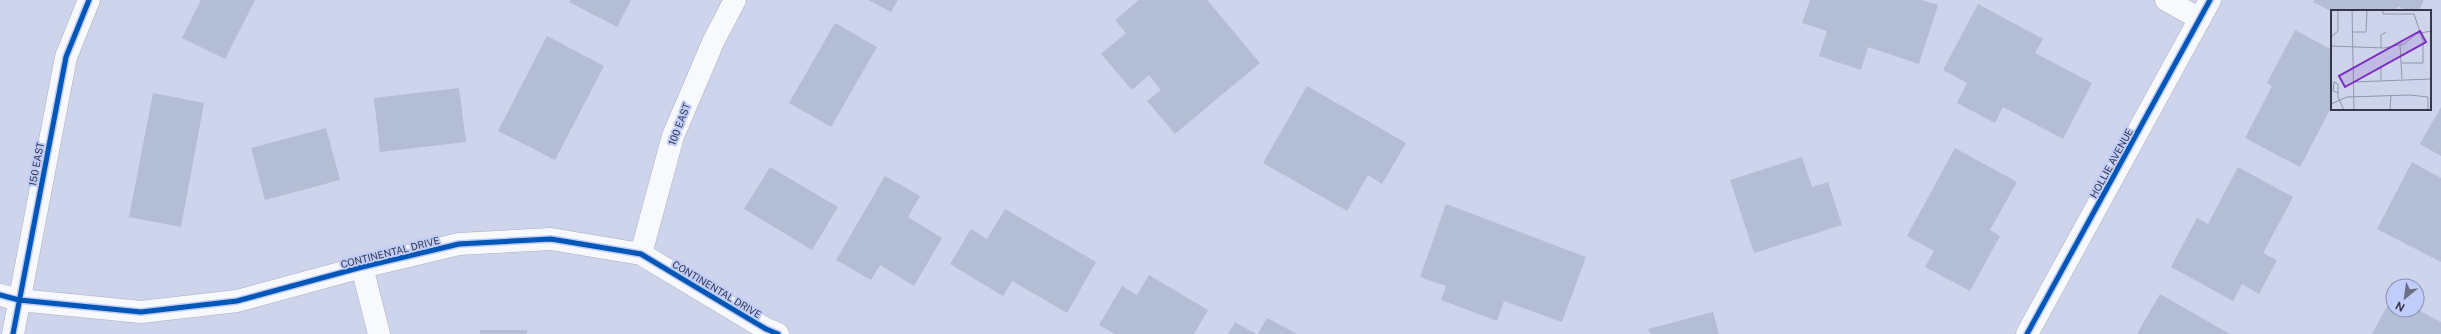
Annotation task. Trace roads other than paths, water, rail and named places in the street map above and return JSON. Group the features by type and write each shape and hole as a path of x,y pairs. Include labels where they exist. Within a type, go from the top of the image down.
{"street":[{"name":"150 EAST","path":"13,334 10,297 66,56 89,0"},
{"name":"100 EAST","path":"641,254 673,136 714,40 735,0"},
{"path":"2166,0 2200,19"},
{"name":"HOLLIE AVENUE","path":"2028,334 2210,0"},
{"name":"CONTINENTAL DRIVE","path":"10,297 141,312 237,301 362,267 459,244 551,239 641,254 772,332"},
{"path":"362,267 379,334"}]}
